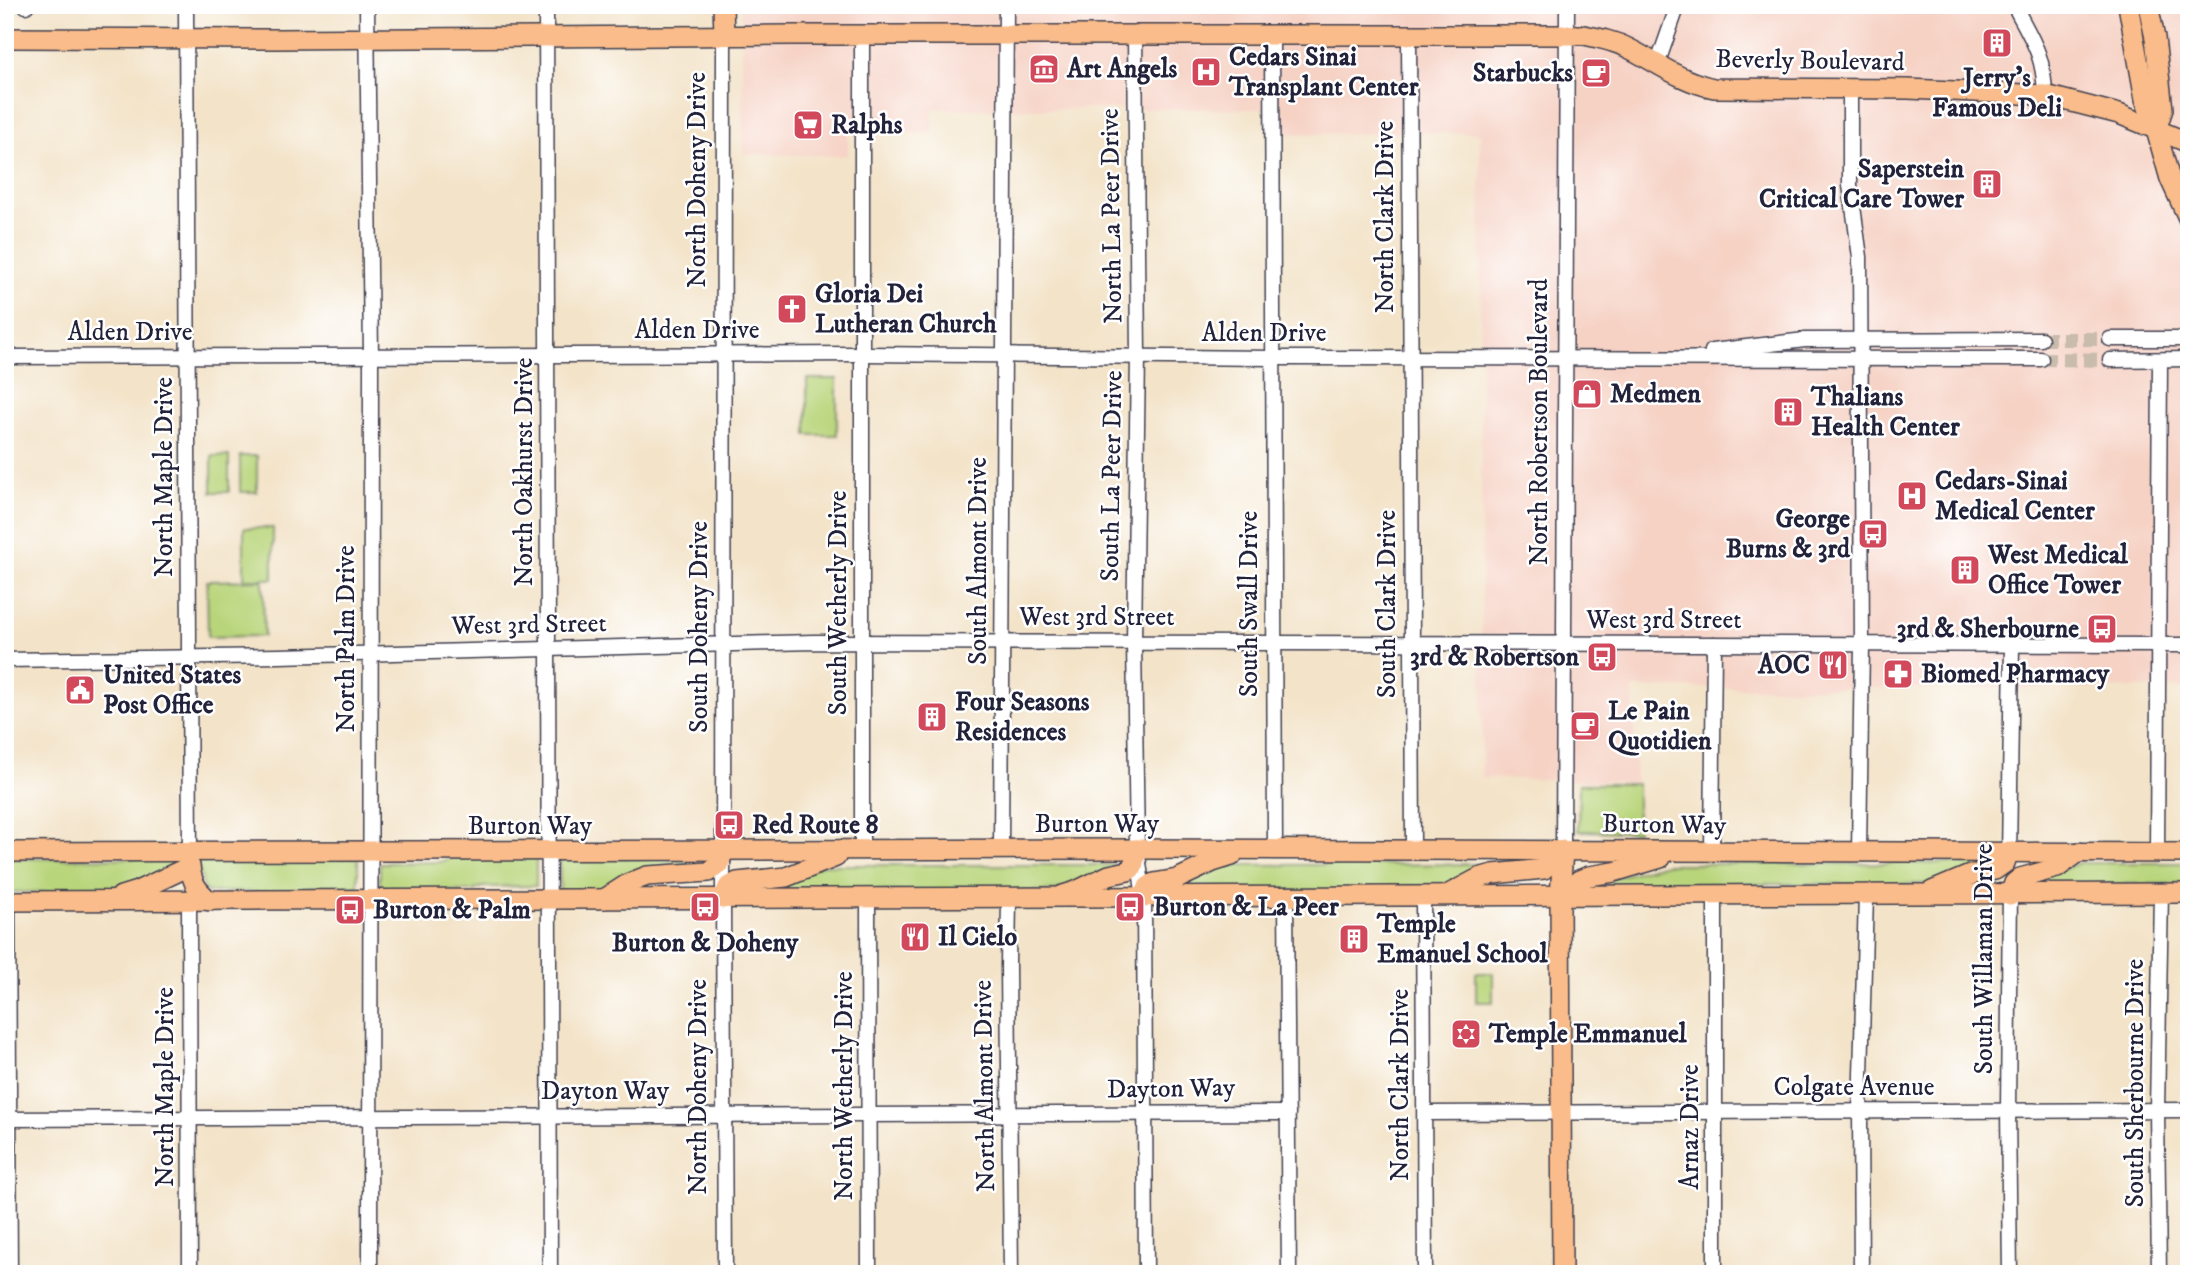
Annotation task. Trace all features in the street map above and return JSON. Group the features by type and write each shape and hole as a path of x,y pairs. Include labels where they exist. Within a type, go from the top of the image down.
{"main road":[{"name":"North Doheny Drive","path":"723,5 724,35"},
{"path":"2128,5 2145,99 2157,130 2170,179 2186,204"},
{"path":"2148,5 2155,38 2163,109 2157,130"},
{"name":"Beverly Boulevard","path":"5,38 1584,35 1614,41 1693,82 1714,88 1995,91 2045,95 2119,114 2189,143"},
{"path":"1433,897 1493,874 1544,869 1563,844"},
{"name":"Burton Way","path":"5,852 190,859 370,852 1137,849 1275,851 1413,850 1563,844 1678,852 2189,853"},
{"name":"North Robertson Boulevard","path":"1562,1274 1560,897 1563,844"},
{"path":"1052,898 1076,891 1109,874 1128,872 1133,867 1137,849"},
{"path":"603,900 629,883 647,876 709,872 719,864 724,851"},
{"path":"723,899 728,887 737,882 786,877 813,864 858,851"},
{"path":"1144,898 1148,887 1154,883 1177,879 1213,862 1250,851"},
{"path":"1918,895 1953,884 1970,875 1995,870 2005,863 2009,851"},
{"path":"1560,897 1579,880 1589,876 1614,872 1678,852"},
{"path":"2010,895 2014,883 2020,878 2057,868 2078,852"},
{"path":"100,901 137,891 190,859 192,880 197,890 210,901"},
{"path":"7,901 2189,893"}],"street":[{"name":"North Maple Drive","path":"186,5 190,859"},
{"name":"North Palm Drive","path":"367,5 371,357 370,1274"},
{"name":"North Oakhurst Drive","path":"546,5 550,1274"},
{"path":"1004,355 1006,5"},
{"name":"North Robertson Boulevard","path":"1563,844 1567,5"},
{"path":"1657,65 1678,5"},
{"path":"2014,5 2043,62 2045,95"},
{"name":"North La Peer Drive","path":"1135,34 1138,356"},
{"name":"North Clark Drive","path":"1409,34 1409,358"},
{"name":"North Doheny Drive","path":"723,355 724,35"},
{"path":"862,35 863,355"},
{"name":"South Swall Drive","path":"1272,35 1275,851"},
{"path":"1850,89 1848,158 1860,257 1861,339 1859,853"},
{"path":"1958,358 1969,352 1989,348 1990,339"},
{"name":"Alden Drive","path":"1641,359 1805,340 2041,339"},
{"path":"2110,339 2189,339"},
{"name":"South Doheny Drive","path":"723,355 723,899"},
{"name":"South Wetherly Drive","path":"858,851 863,355"},
{"name":"Alden Drive","path":"5,357 1004,355 2041,359"},
{"name":"South Almont Drive","path":"1001,851 1004,355"},
{"name":"South La Peer Drive","path":"1137,849 1134,642 1138,356"},
{"name":"South Clark Drive","path":"1409,358 1413,850"},
{"path":"2110,360 2189,359"},
{"path":"2157,853 2160,360"},
{"name":"West 3rd Street","path":"5,660 862,642 2189,645"},
{"path":"1712,852 1714,644"},
{"name":"South Willaman Drive","path":"2010,1274 2008,1111 2012,645"},
{"path":"1137,849 1144,898 1146,1274"},
{"name":"South Sherbourne Drive","path":"2159,1274 2157,1110 2161,893"},
{"path":"1861,1274 1860,1111 1866,895"},
{"name":"Arnaz Drive","path":"1715,896 1715,1274"},
{"path":"1286,897 1289,1274"},
{"name":"North Clark Drive","path":"1425,1274 1425,1113 1433,897"},
{"name":"North Almont Drive","path":"1009,898 1011,1274"},
{"name":"North Doheny Drive","path":"723,899 725,1274"},
{"name":"North Wetherly Drive","path":"868,899 869,1274"},
{"path":"7,901 10,1274"},
{"name":"North Maple Drive","path":"189,901 190,1274"},
{"name":"Colgate Avenue","path":"1562,1112 2189,1110"},
{"path":"1425,1113 1562,1112"},
{"name":"Dayton Way","path":"7,1119 1288,1113"}],"shaded area":[{"path":"741,5 2189,5 2189,688 1633,688 1636,782 1482,778 1480,133 1268,134 1269,109 933,109 933,133 849,132 848,156 743,154"}],"green space":[{"path":"807,379 837,379 837,435 807,435"},
{"path":"212,456 229,456 229,492 212,492"},
{"path":"240,456 257,456 257,492 240,492"},
{"path":"244,528 273,528 273,579 244,579"},
{"path":"263,580 264,636 208,637 207,581"},
{"path":"1579,784 1637,784 1637,832 1578,831"},
{"path":"536,857 536,886 482,887 473,891 380,891 380,863 440,862 453,858"},
{"path":"560,857 646,858 698,863 593,892 560,891"},
{"path":"174,858 174,869 117,888 92,892 5,892 5,859"},
{"path":"197,858 358,858 358,887 308,887 300,892 208,892 204,890"},
{"path":"1996,863 1936,884 1591,884 1666,864"},
{"path":"2080,863 2189,863 2189,884 2022,884"},
{"path":"1537,864 1447,886 1398,886 1377,891 1155,891 1223,865"},
{"path":"821,865 1127,865 1055,891 759,892"},
{"path":"1476,973 1493,973 1493,1002 1476,1002"}],"tunnel":[{"path":"2041,339 2110,339"},
{"path":"2041,359 2110,360"}],"place":[{"name":"Jerry's Famous Deli","path":"1997,43"},
{"name":"Art Angels","path":"1044,69"},
{"name":"Cedars Sinai Transplant Center","path":"1206,72"},
{"name":"Starbucks","path":"1596,73"},
{"name":"Ralphs","path":"808,125"},
{"name":"Saperstein Critical Care Tower","path":"1987,184"},
{"name":"Gloria Dei Lutheran Church","path":"792,309"},
{"name":"Medmen","path":"1587,394"},
{"name":"Thalians Health Center","path":"1788,412"},
{"name":"Cedars-Sinai Medical Center","path":"1912,496"},
{"name":"George Burns & 3rd","path":"1873,534"},
{"name":"West Medical Office Tower","path":"1965,570"},
{"name":"3rd & Sherbourne","path":"2102,629"},
{"name":"3rd & Robertson","path":"1602,657"},
{"name":"AOC","path":"1833,665"},
{"name":"Biomed Pharmacy","path":"1898,674"},
{"name":"United States Post Office","path":"80,690"},
{"name":"Four Seasons Residences","path":"932,717"},
{"name":"Le Pain Quotidien","path":"1585,726"},
{"name":"Red Route 8","path":"729,825"},
{"name":"Burton & Doheny","path":"705,907"},
{"name":"Burton & La Peer","path":"1130,907"},
{"name":"Burton & Palm","path":"350,910"},
{"name":"Il Cielo","path":"915,937"},
{"name":"Temple Emanuel School","path":"1354,939"},
{"name":"Temple Emmanuel","path":"1466,1034"}]}
